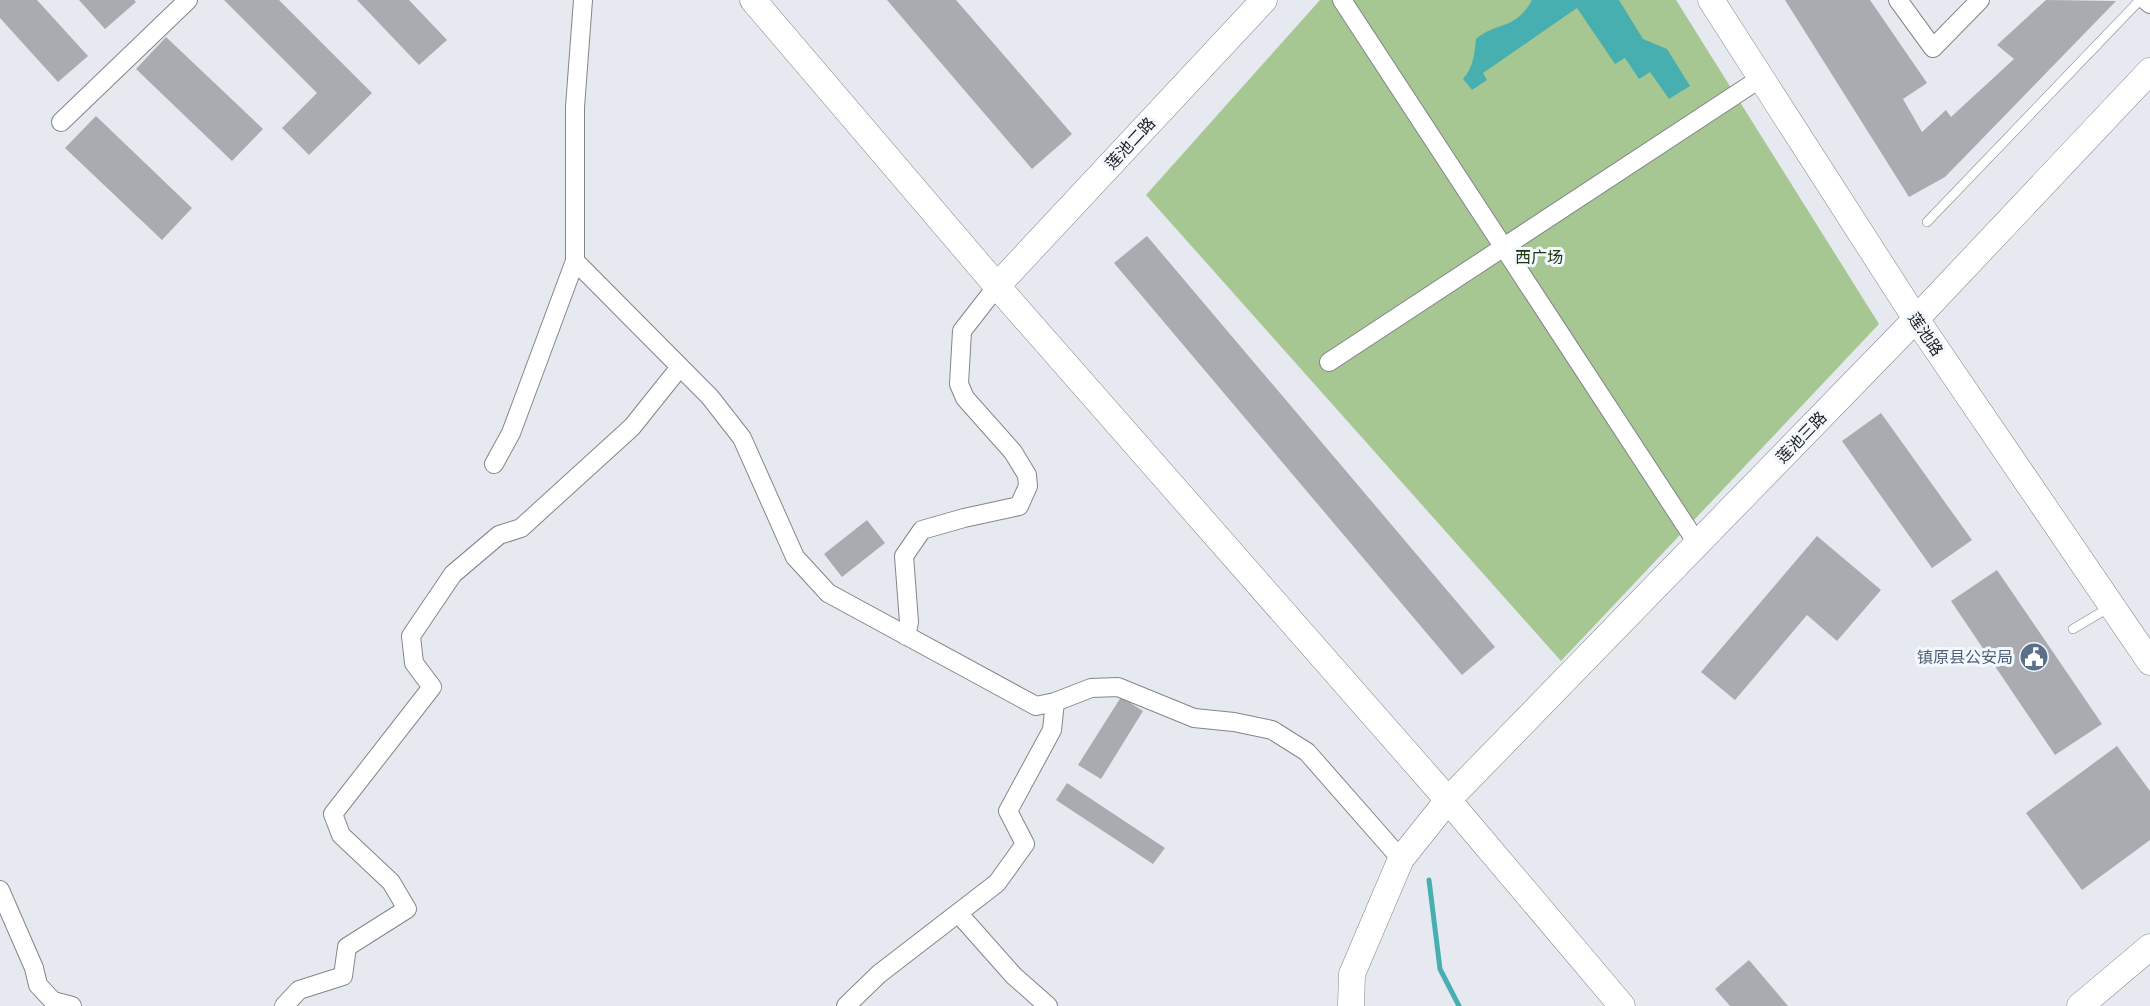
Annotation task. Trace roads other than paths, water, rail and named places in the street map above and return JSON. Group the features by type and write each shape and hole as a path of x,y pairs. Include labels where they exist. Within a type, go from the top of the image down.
{"street":[{"path":"61,122 188,0"},
{"path":"494,464 511,433 575,261 575,107 583,0"},
{"path":"753,0 997,286 1448,800 1622,1006"},
{"name":"莲池二路","path":"997,286 1264,0"},
{"path":"1342,0 1697,543"},
{"name":"莲池路","path":"1711,0 1916,319 2150,662"},
{"path":"1898,0 1933,48 1980,0"},
{"path":"2145,0 2150,4"},
{"name":"莲池三路","path":"1351,1006 1352,974 1401,859 1448,800 1916,319 2150,71"},
{"path":"1329,362 1761,78"},
{"path":"575,261 710,397 742,438 795,557 828,593 1036,706 1055,702 1091,688 1118,687 1194,718 1234,722 1272,730 1307,752 1401,859"},
{"path":"906,636 909,622 904,556 922,530 1019,506 1028,486 1027,475 1013,452 965,398 959,384 962,331 997,286"},
{"path":"284,1006 299,990 343,976 347,947 407,909 391,882 341,835 333,814 432,687 414,663 411,636 453,574 499,535 521,528 632,427 680,367"},
{"path":"846,1006 879,974 998,883 1025,844 1008,811 1052,730 1055,702"},
{"path":"0,890 34,968 38,985 53,1001 72,1006"},
{"path":"958,914 1014,976 1048,1006"},
{"path":"2080,1006 2150,947"}],"lane":[{"path":"1927,222 2140,0"},
{"path":"2073,629 2112,606"}],"water":[{"path":"1532,0 1619,0 1643,39 1667,49 1690,86 1669,99 1650,72 1639,79 1625,58 1615,64 1577,8 1483,73 1487,80 1472,90 1463,79 1471,65 1476,39 1519,17"}],"waterway":[{"path":"1429,880 1440,969 1459,1006"}],"place":[{"name":"镇原县公安局","path":"2034,657"}],"park label":[{"name":"西广场","path":"1539,257"}]}
